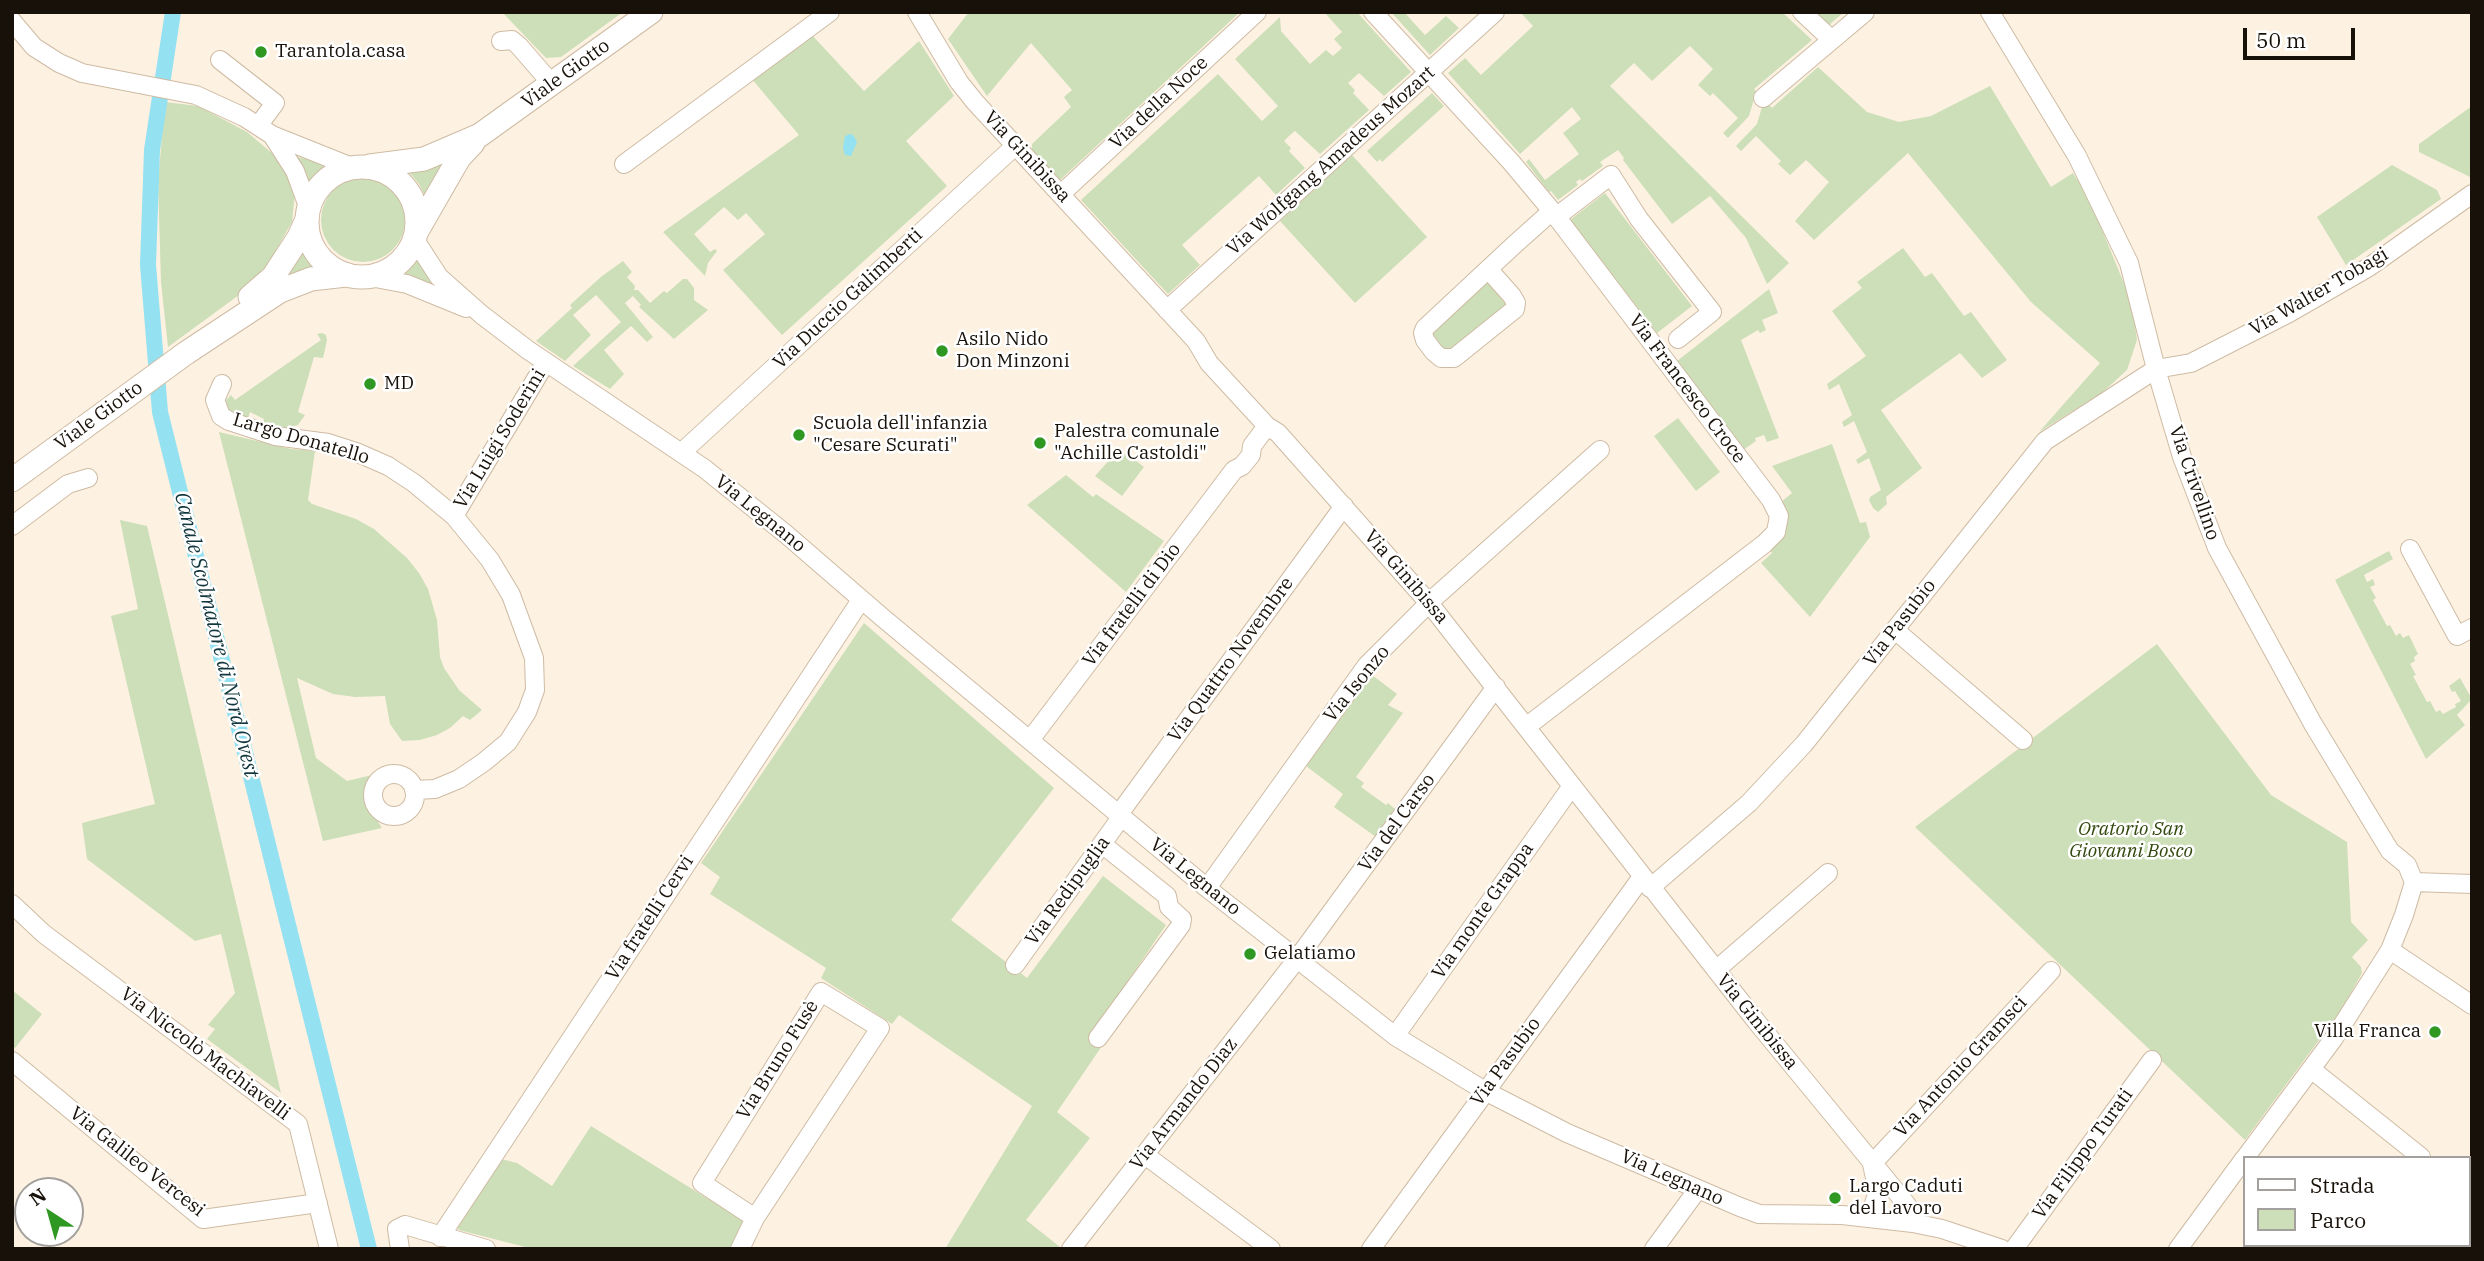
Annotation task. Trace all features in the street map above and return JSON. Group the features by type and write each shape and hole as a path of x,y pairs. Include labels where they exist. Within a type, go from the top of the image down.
{"main road":[{"name":"Viale Giotto","path":"186,353 273,277 299,237 314,195 326,180 339,172 357,167 424,159 480,135 651,12"},
{"name":"Viale Giotto","path":"12,480 186,353 280,291 311,279 346,275 370,277 393,268 404,259 459,158 480,135"},
{"path":"357,167 379,169 396,177 405,186 417,212 416,235"},
{"path":"308,214 310,239 318,256 346,275"}],"street":[{"path":"624,164 830,12"},
{"name":"Via Ginibissa","path":"917,12 959,82 1196,341 1209,363 1267,426 1278,433 1429,603 1646,883 1913,1213 1913,1223"},
{"name":"Via della Noce","path":"1062,193 1257,12"},
{"name":"Via Francesco Croce","path":"1373,12 1511,162 1554,214 1771,500 1779,516 1776,532 1764,544 1526,727"},
{"name":"Via Wolfgang Amadeus Mozart","path":"1167,310 1495,12"},
{"path":"1802,12 1832,40"},
{"path":"1763,98 1865,12"},
{"name":"Via Crivellino","path":"1990,12 2077,156 2129,263 2182,457 2217,548 2313,724 2390,851 2407,865 2414,882"},
{"path":"12,21 34,47 59,63 82,73 196,95 244,117 265,131 357,167"},
{"path":"501,41 512,40 552,84"},
{"path":"220,60 275,103 265,131"},
{"path":"265,131 295,171 308,214"},
{"name":"Via Duccio Galimberti","path":"681,453 1015,146"},
{"path":"1488,269 1512,296 1516,303 1515,309 1454,358 1441,358 1425,340 1425,328 1488,269 1554,214 1611,176 1639,219 1712,312 1678,338"},
{"name":"Via Walter Tobagi","path":"2156,369 2191,363 2289,313 2369,267 2471,201"},
{"name":"Via Legnano","path":"416,235 439,278 482,315 546,362 681,453 787,535 861,600 1207,888 1395,1036 1485,1091 1567,1133 1759,1214 1842,1215 1913,1223 1942,1229 2002,1249"},
{"name":"Via Legnano","path":"370,277 407,284 482,315"},
{"name":"Via Luigi Soderini","path":"454,516 546,362"},
{"name":"Via Pasubio","path":"1371,1249 1485,1091 1646,883 1749,803 1804,744 2045,441 2156,369"},
{"name":"Largo Donatello","path":"222,384 215,400 221,416 229,421 275,436 328,443 375,460 401,474 454,516 490,560 511,595 534,658 535,690 527,712 512,737 484,762 459,779 435,789 414,790"},
{"name":"Via fratelli di Dio","path":"1030,740 1234,470 1242,466 1251,455 1252,446 1267,426"},
{"name":"Via Isonzo","path":"1207,888 1367,665 1429,603 1600,450"},
{"path":"12,526 68,484 88,478"},
{"name":"Via Quattro Novembre","path":"1120,815 1344,506"},
{"path":"2410,549 2457,636 2472,628"},
{"name":"Via fratelli Cervi","path":"440,1237 861,600"},
{"path":"1895,629 2023,740"},
{"name":"Via del Carso","path":"1297,959 1496,687"},
{"name":"Via monte Grappa","path":"1395,1036 1572,786"},
{"name":"Via Redipuglia","path":"1015,965 1120,815"},
{"path":"1098,1038 1181,925 1182,919 1169,907 1167,896 1102,844"},
{"path":"1716,970 1828,873"},
{"path":"2246,1156 2334,1038 2390,950 2414,882 2472,884"},
{"name":"Via Niccolò Machiavelli","path":"12,904 44,934 298,1124 329,1249"},
{"path":"2390,950 2472,1005"},
{"name":"Via Armando Diaz","path":"1071,1249 1297,959"},
{"name":"Via Antonio Gramsci","path":"1872,1164 2051,971"},
{"name":"Via Bruno Fusè","path":"740,1249 755,1218 880,1028 821,992 702,1183 755,1218"},
{"name":"Via Filippo Turati","path":"2014,1249 2152,1060"},
{"name":"Via Galileo Vercesi","path":"12,1062 203,1219 318,1203"},
{"path":"2311,1069 2420,1156"},
{"path":"1145,1155 1271,1249"},
{"path":"2178,1249 2242,1162"},
{"path":"1869,1218 1878,1192 1872,1164"},
{"path":"1654,1249 1698,1189"},
{"path":"400,1249 397,1229 401,1226 486,1249"}],"green space":[{"path":"502,12 623,12 561,57 546,58"},
{"path":"969,12 1240,12 1059,181 1032,150 1032,144 1071,107 1064,97 1072,90 1031,43 987,96 948,39"},
{"path":"1324,12 1357,12 1411,72 1384,96 1359,73 1348,83 1355,90 1353,93 1369,110 1320,154 1295,131 1289,136 1284,141 1291,148 1289,151 1305,168 1276,195 1259,176 1182,245 1200,265 1168,294 1081,200 1218,74 1262,121 1278,106 1235,59 1280,17 1281,31 1310,64 1326,50 1333,56 1342,48 1334,39 1342,32"},
{"path":"1391,12 1404,12 1425,35 1446,16 1459,28 1430,55"},
{"path":"1520,12 1782,12 1812,40 1754,89 1758,94 1749,116 1728,138 1723,133 1738,118 1713,93 1710,96 1698,85 1713,69 1690,46 1652,81 1634,63 1610,86 1789,263 1767,284 1746,238 1710,196 1672,224 1618,150 1600,162 1603,166 1582,181 1580,179 1576,182 1578,185 1558,200 1549,192 1526,162 1529,159 1545,180 1579,154 1563,133 1581,119 1572,107 1520,154 1448,73 1465,58 1481,75 1533,26"},
{"path":"1816,12 1844,12 1829,25"},
{"path":"811,34 864,91 919,41 954,96 906,141 947,186 782,335 723,270 765,234 746,213 738,220 724,207 694,234 710,252 715,249 717,251 708,263 705,276 663,232 799,135 751,78"},
{"path":"1818,67 1867,112 1899,122 1931,116 1990,86 2051,187 2073,173 2089,198 2132,303 2137,340 2127,370 2103,392 2039,432 2100,363 2031,302 1908,153 1814,240 1795,221 1829,182 1806,160 1790,175 1778,164 1781,161 1756,136 1741,151 1736,146 1757,124 1762,107 1767,102 1772,108"},
{"path":"1432,93 1444,106 1382,162 1380,159 1377,162 1367,151"},
{"path":"165,102 198,106 247,132 280,160 295,192 292,222 268,264 239,295 168,347 161,282 158,182"},
{"path":"2472,106 2470,177 2419,152 2419,144"},
{"path":"1352,155 1427,237 1355,303 1280,221"},
{"path":"298,157 325,164 326,168 311,184 296,159"},
{"path":"440,162 444,165 425,196 408,171"},
{"path":"2392,165 2437,190 2441,199 2346,265 2317,217"},
{"path":"363,178 379,181 393,190 402,204 405,220 402,236 393,250 379,259 363,262 347,259 333,250 324,236 321,220 324,204 333,190 347,181"},
{"path":"1605,193 1692,306 1657,333 1570,220"},
{"path":"306,241 310,253 325,269 282,281"},
{"path":"1903,248 1925,277 1932,273 1964,316 1971,312 2007,360 1982,378 1960,353 1881,410 1922,468 1886,497 1887,504 1878,512 1869,500 1881,490 1869,458 1858,464 1856,460 1867,452 1854,421 1844,427 1842,422 1852,415 1839,384 1829,390 1827,384 1866,356 1832,311 1862,288 1857,282"},
{"path":"415,257 432,280 429,285 400,275 399,272"},
{"path":"623,261 632,272 627,277 635,286 634,290 638,290 650,303 664,291 667,293 683,279 687,279 694,288 694,300 708,310 674,339 639,307 641,305 633,296 625,303 653,337 647,342 631,326 604,350 624,374 610,389 573,366 621,322 596,295 573,315 591,335 565,361 536,341 572,308 570,305"},
{"path":"1491,280 1501,290 1508,307 1455,351 1439,350 1429,328 1482,282"},
{"path":"1769,289 1778,313 1762,320 1766,330 1760,333 1758,330 1741,340 1779,438 1767,442 1764,435 1755,438 1756,441 1743,450 1677,361"},
{"path":"322,333 327,340 323,358 314,357 298,412 305,415 298,425 283,429 263,424 264,419 250,412 248,418 227,409 226,400 231,395 235,400 321,340 317,334"},
{"path":"1678,418 1720,472 1696,491 1654,436"},
{"path":"219,432 291,449 315,451 308,500 374,529 407,558 428,589 437,620 440,657 444,668 459,690 482,710 470,720 463,716 437,735 402,741 390,724 385,696 355,697 333,694 297,678 316,758 347,781 376,774 367,792 369,808 382,828 323,841"},
{"path":"1832,444 1860,523 1866,522 1870,537 1810,617 1761,563 1772,553 1770,550 1782,535 1781,502 1792,493 1772,466"},
{"path":"1126,453 1144,467 1122,496 1095,476 1112,457 1118,461"},
{"path":"1066,475 1093,497 1096,494 1164,541 1126,592 1027,505"},
{"path":"120,520 147,526 281,1093 207,1039 215,1029 208,1025 235,993 221,934 195,941 87,859 82,823 155,804 111,616 138,609"},
{"path":"2389,551 2393,559 2364,575 2367,582 2373,579 2375,585 2370,587 2376,598 2373,600 2387,626 2390,625 2396,636 2400,633 2403,638 2409,635 2418,654 2410,664 2416,675 2413,676 2427,702 2430,701 2436,712 2440,710 2443,714 2456,707 2455,704 2461,701 2449,686 2460,678 2472,699 2457,715 2465,725 2426,759 2335,580"},
{"path":"864,623 1054,788 951,920 1027,978 1103,876 1166,925 1092,1034 1104,1043 1057,1112 1090,1138 1026,1220 1060,1247 1059,1249 945,1249 1032,1106 899,1015 892,1024 821,978 826,968 710,894 720,877 701,863"},
{"name":"Oratorio San Giovanni Bosco","path":"2157,644 2271,795 2347,842 2351,922 2368,940 2352,957 2361,967 2362,973 2342,1009 2245,1140 1915,827"},
{"path":"1372,675 1397,694 1388,705 1403,713 1356,777 1364,783 1361,787 1395,809 1376,837 1334,807 1343,794 1306,766"},
{"path":"12,990 42,1014 15,1048 12,1046"},
{"path":"591,1126 745,1222 729,1249 533,1249 459,1230 456,1226 501,1159 517,1163 552,1186"}],"water":[{"path":"850,134 857,142 851,156 845,155 843,148 845,136"}],"waterway":[{"name":"Canale Scolmatore di Nord Ovest","path":"173,12 152,150 148,265 160,412 369,1249"}],"place":[{"name":"Tarantola.casa","path":"261,52"},
{"name":"Asilo Nido Don Minzoni","path":"942,351"},
{"name":"MD","path":"370,384"},
{"name":"Scuola dell'infanzia \"Cesare Scurati\"","path":"799,435"},
{"name":"Palestra comunale \"Achille Castoldi\"","path":"1040,443"},
{"name":"Gelatiamo","path":"1250,954"},
{"name":"Villa Franca","path":"2435,1032"},
{"name":"Largo Caduti del Lavoro","path":"1835,1198"}]}
